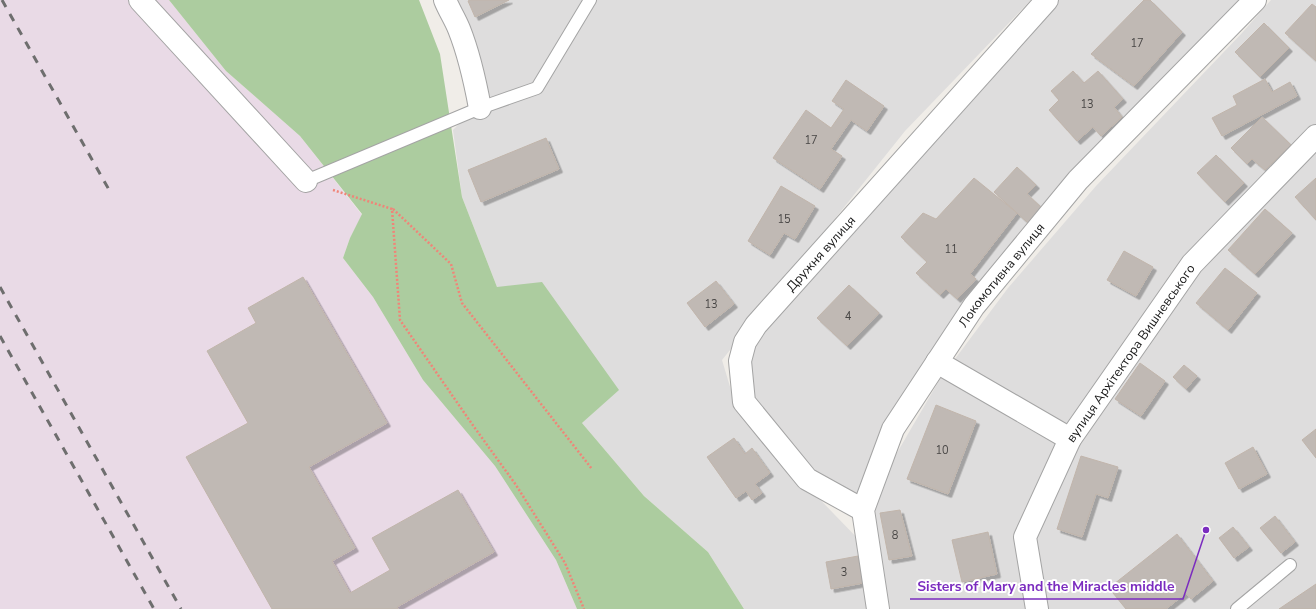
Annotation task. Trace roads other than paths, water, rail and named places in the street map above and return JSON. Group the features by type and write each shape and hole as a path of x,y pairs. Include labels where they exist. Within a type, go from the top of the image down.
{"street":[{"path":"140,0 306,181"},
{"path":"446,0 468,56 480,108"},
{"name":"Дружня вулиця","path":"863,510 807,479 744,402 740,361 745,342 756,325 1047,0"},
{"name":"Локомотивна вулиця","path":"878,609 863,510 893,429 974,306 1078,180 1255,0"},
{"name":"вулиця Архітектора Вишневського","path":"1037,609 1024,537 1070,440 1192,264 1316,136"},
{"path":"937,362 1070,440"}],"lane":[{"path":"306,181 480,108 537,88 590,0"},
{"path":"1237,609 1290,565"}],"railway":[{"path":"2,0 112,195"},
{"path":"0,287 181,609"},
{"path":"0,336 154,609"}],"place":[{"name":"Sisters of Mary and the Miracles middle","path":"1206,530"}]}
